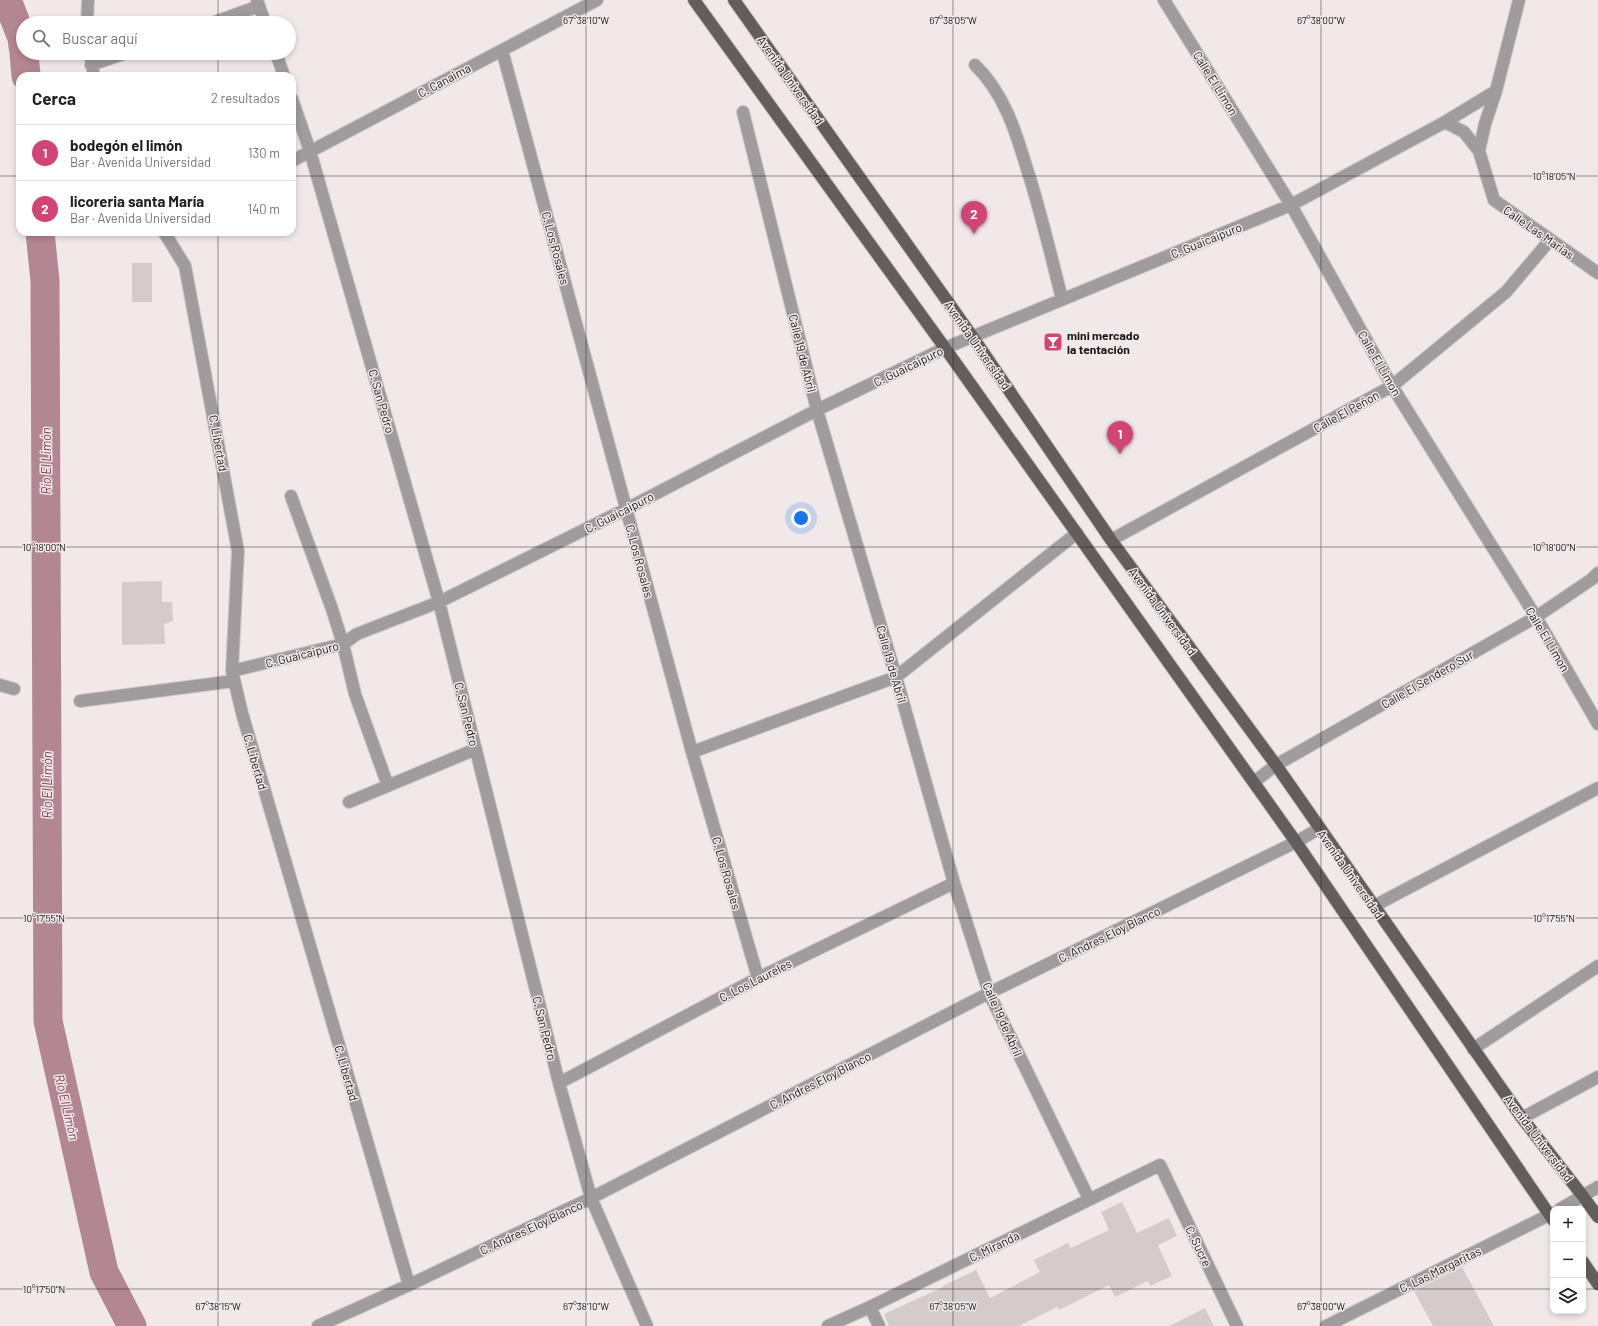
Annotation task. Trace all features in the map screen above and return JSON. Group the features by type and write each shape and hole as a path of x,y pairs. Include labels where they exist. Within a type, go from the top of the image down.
{"main road":[{"name":"Avenida Universidad","path":"694,0 1078,533 1296,842 1550,1208"},
{"name":"Avenida Universidad","path":"734,0 972,336 1111,540 1276,766 1522,1118 1598,1217"},
{"path":"1586,1266 1598,1284"}],"street":[{"path":"87,16 88,0"},
{"name":"C. Canaima","path":"296,158 597,0"},
{"name":"Calle El Limon","path":"1164,0 1291,205 1392,386 1536,617 1598,724"},
{"path":"1496,91 1518,0"},
{"path":"228,16 258,3 263,16"},
{"name":"C. Los Rosales","path":"502,50 692,752 758,978"},
{"path":"92,65 106,60"},
{"path":"278,60 283,72"},
{"path":"975,65 992,84 1012,125 1034,189 1062,299"},
{"name":"C. Guaicaipuro","path":"80,701 233,676 343,644 357,634 440,602 626,509 817,410 945,348 1291,205 1445,122 1496,91"},
{"name":"Calle Las Marias","path":"1496,91 1485,124 1479,151 1494,200 1598,273"},
{"name":"C. San Pedro","path":"296,111 310,151 440,602 559,1083 591,1198 647,1326"},
{"name":"Calle 19 de Abril","path":"743,112 817,410 896,677 954,883 989,993 1089,1199"},
{"path":"1445,122 1464,132 1479,151"},
{"name":"C. Libertad","path":"166,236 185,266 238,551 233,676 249,736 409,1285"},
{"name":"Calle El Peñon","path":"1111,540 1392,386 1506,292 1550,240"},
{"path":"291,496 330,603 343,644 355,694 388,786"},
{"path":"692,752 896,677 1078,533"},
{"name":"Calle El Sendero Sur","path":"1254,782 1276,766 1536,617 1592,579 1598,573"},
{"path":"0,685 14,689"},
{"path":"349,802 476,749"},
{"path":"1374,906 1598,788"},
{"name":"C. Andres Eloy Blanco","path":"318,1326 409,1285 591,1198 989,993 1296,842 1320,828"},
{"name":"C. Los Laureles","path":"559,1083 758,978 954,883"},
{"path":"1473,1049 1598,966"},
{"path":"1522,1118 1598,1077"},
{"name":"C. Miranda","path":"828,1326 870,1307 1160,1165"},
{"name":"C. Sucre","path":"1160,1165 1237,1326"},
{"name":"C. Las Margaritas","path":"1566,1206 1582,1195 1598,1187"},
{"name":"C. Las Margaritas","path":"1326,1326 1550,1216"},
{"path":"870,1307 878,1326"}],"building":[{"path":"132,263 152,263 152,302 132,302"},
{"path":"162,581 162,602 172,602 173,621 164,624 165,644 122,645 122,582"},
{"path":"1122,1202 1137,1233 1169,1218 1177,1236 1158,1245 1172,1276 1150,1286 1148,1281 1115,1297 1109,1285 1059,1310 1057,1307 1019,1326 889,1326 884,1314 976,1270 990,1298 1040,1272 1034,1260 1068,1243 1071,1248 1109,1230 1101,1212"},
{"path":"1462,1267 1494,1326 1433,1326 1414,1291"},
{"path":"1205,1308 1214,1326 1169,1326"}],"waterway":[{"name":"Río El Limón","path":"7,0 16,23"},
{"name":"Río El Limón","path":"25,60 26,72"},
{"name":"Río El Limón","path":"40,236 45,281 48,1021 104,1272 132,1326"}],"place":[{"name":"licoreria santa María","path":"974,234"},
{"name":"mini mercado la tentación","path":"1053,342"},
{"name":"bodegón el limón","path":"1120,454"}]}
